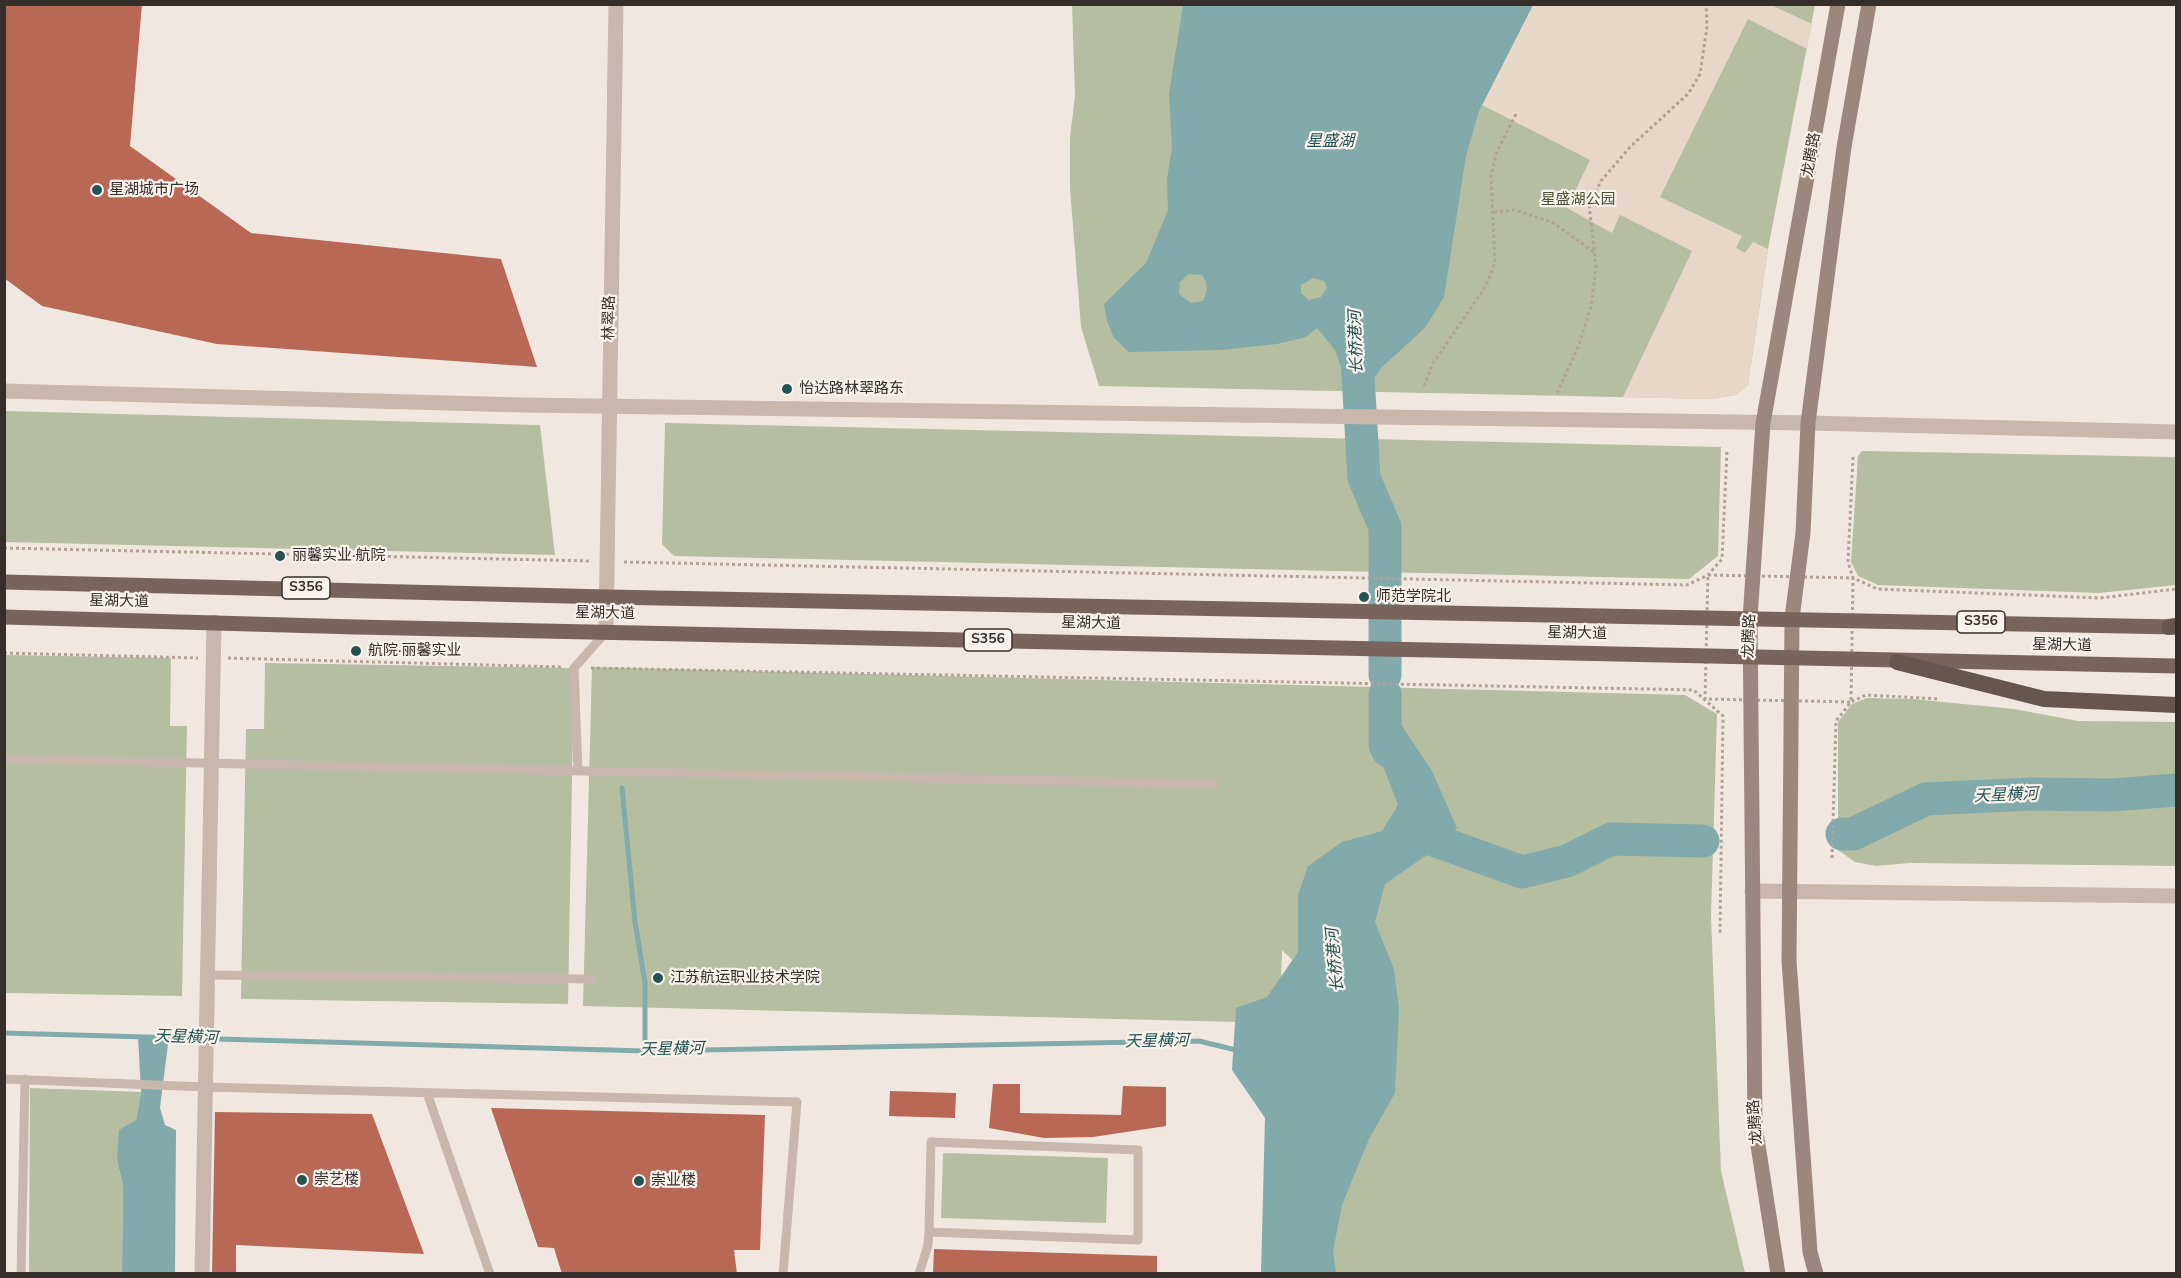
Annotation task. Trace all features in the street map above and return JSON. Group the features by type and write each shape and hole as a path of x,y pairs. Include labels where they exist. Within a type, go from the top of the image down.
{"highway":[{"path":"1897,662 2044,699 2174,705"}],"main road":[{"name":"龙腾路","path":"1778,1274 1755,1126 1750,619 1762,423 1838,4"},
{"name":"龙腾路","path":"1816,1274 1810,1252 1789,960 1792,618 1803,533 1808,423 1844,147 1869,4"},
{"name":"星湖大道","path":"4,582 608,597 2174,627"},
{"name":"星湖大道","path":"4,617 1750,655 1897,662 2176,666"}],"street":[{"name":"林翠路","path":"606,631 616,4"},
{"path":"4,391 608,406 1808,423 2176,432"},
{"path":"202,1274 214,622"},
{"path":"1752,891 2176,896"}],"lane":[{"path":"578,771 574,668 606,631"},
{"path":"4,759 1214,784"},
{"path":"208,975 592,979"},
{"path":"4,1079 164,1084 205,1088 797,1102 783,1274"},
{"path":"21,1274 25,1080"},
{"path":"427,1092 490,1274"},
{"path":"919,1274 928,1245 931,1142 1138,1150 1138,1240 929,1232"}],"path":[{"path":"1557,393 1579,345 1591,306 1596,267 1589,204 1601,181 1631,146 1688,94 1700,74 1707,27 1706,4"},
{"path":"1424,386 1434,363 1486,286 1495,262 1491,177 1496,154 1516,114"},
{"path":"1494,212 1514,210 1552,222 1594,252"},
{"path":"4,548 1687,585 1708,575 1722,559 1727,452"},
{"path":"1853,457 1848,562 1853,578 1877,589 2100,598 2176,589"},
{"path":"4,653 574,668 1694,690 1723,716 1720,934"},
{"path":"1832,858 1836,721 1851,702 1866,695 1940,699"}],"green space":[{"name":"星盛湖公园","path":"1072,5 1815,5 1768,249 1748,385 1736,395 1711,399 1099,386 1081,327 1070,188 1070,137 1075,96"},
{"path":"5,411 540,425 555,555 5,542"},
{"path":"665,423 1721,447 1718,556 1689,579 674,556 662,544"},
{"path":"1862,451 2176,457 2176,585 2099,593 1878,585 1858,576 1851,562 1858,456"},
{"path":"5,655 171,658 170,726 187,726 182,996 5,993"},
{"path":"265,663 574,668 568,1004 241,999 246,729 264,729"},
{"path":"592,667 1685,695 1717,714 1711,917 1721,1171 1745,1273 1290,1273 1340,1006 1282,950 1280,1023 583,1006"},
{"path":"1867,698 1913,699 2014,709 2078,721 2176,722 2176,866 1910,863 1876,866 1855,862 1838,850 1838,722 1852,704"},
{"path":"30,1088 141,1092 136,1120 117,1160 123,1186 122,1273 29,1274"},
{"path":"943,1153 1108,1158 1106,1223 941,1218"}],"shaded area":[{"path":"1533,5 1771,5 1812,24 1807,49 1748,19 1660,197 1742,236 1736,248 1745,253 1753,242 1768,249 1748,385 1736,395 1711,399 1623,397 1692,251 1620,215 1612,233 1567,208 1590,160 1482,105"}],"water":[{"name":"星盛湖","path":"1183,5 1533,5 1479,111 1466,156 1444,297 1425,328 1382,367 1368,387 1348,387 1335,350 1317,328 1306,337 1277,344 1221,350 1129,352 1114,338 1107,321 1104,304 1146,263 1168,210 1167,179 1172,148 1169,94","holes":["1189,274 1202,275 1206,282 1207,290 1203,301 1191,303 1179,294 1180,282","1313,278 1324,281 1327,287 1321,297 1309,300 1301,293 1301,285"]},
{"path":"1377,699 1394,714 1432,771 1457,828 1431,852 1385,884 1375,922 1394,969 1399,1008 1395,1093 1369,1139 1342,1205 1333,1251 1336,1273 1261,1273 1265,1118 1232,1070 1236,1008 1267,997 1298,952 1298,895 1308,866 1342,842 1382,831 1398,805 1375,745"},
{"path":"138,1036 169,1036 160,1108 165,1125 176,1130 175,1273 122,1273 123,1186 117,1160 119,1130 136,1120 141,1092"}],"building":[{"name":"星湖城市广场","path":"4,4 142,4 130,146 251,233 501,259 537,367 217,344 42,306 4,278"},
{"path":"993,1084 1020,1084 1020,1113 1121,1115 1123,1086 1166,1087 1166,1126 1093,1137 1044,1138 989,1128"},
{"path":"890,1091 956,1093 955,1118 889,1116"},
{"name":"崇业楼","path":"491,1108 765,1115 760,1250 734,1250 737,1274 562,1274 554,1248 538,1247"},
{"name":"崇艺楼","path":"215,1112 372,1114 424,1254 236,1245 236,1274 212,1274"},
{"path":"934,1249 1157,1256 1157,1274 933,1274"}],"waterway":[{"name":"长桥港河","path":"1356,342 1364,478 1385,527 1385,675"},
{"name":"长桥港河","path":"1385,694 1385,745 1388,751"},
{"path":"622,788 635,922 645,983 645,1051"},
{"name":"天星横河","path":"1842,834 1853,834 1926,799 2031,794 2112,795 2176,790"},
{"name":"天星横河","path":"1417,834 1522,872 1567,861 1611,839 1703,841"},
{"name":"天星横河","path":"4,1033 645,1051 1199,1041 1240,1051"}],"place":[{"name":"星湖城市广场","path":"97,190"},
{"name":"怡达路林翠路东","path":"787,389"},
{"name":"丽馨实业·航院","path":"280,556"},
{"name":"师范学院北","path":"1364,597"},
{"name":"航院·丽馨实业","path":"356,651"},
{"name":"江苏航运职业技术学院","path":"658,978"},
{"name":"崇艺楼","path":"302,1180"},
{"name":"崇业楼","path":"639,1181"}]}
